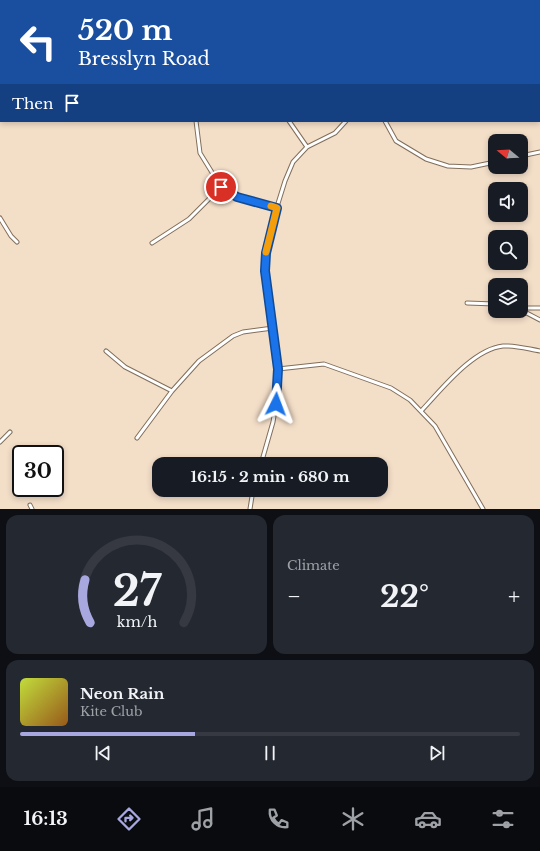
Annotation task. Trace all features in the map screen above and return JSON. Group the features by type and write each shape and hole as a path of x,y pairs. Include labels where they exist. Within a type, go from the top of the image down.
{"street":[{"path":"196,122 200,153 221,187 237,197 277,208"},
{"path":"289,122 307,147"},
{"path":"263,457 273,422 278,369 265,271 266,253 277,208 285,181 293,162 307,147 335,133 345,122"},
{"path":"386,122 396,141 426,159 448,166 471,167 488,163"},
{"path":"528,155 540,152"},
{"path":"152,243 189,219 221,187"},
{"path":"0,218 11,236 18,242"},
{"path":"467,303 488,304"},
{"path":"528,309 540,308"},
{"path":"528,313 540,320"},
{"path":"137,438 172,391 199,361 233,336 243,332 273,328"},
{"path":"422,410 463,367 473,360 501,346 540,351"},
{"path":"106,351 125,367 172,391"},
{"path":"278,369 324,364 391,388 410,400 422,410 435,426 483,509"},
{"path":"0,442 10,432"},
{"path":"250,509 252,497"},
{"path":"30,505 32,509"}],"slow traffic":[{"path":"266,252 277,208 271,206"}],"route":[{"path":"221,187 237,197 277,208 266,253 265,271 278,369 276,404"}]}
